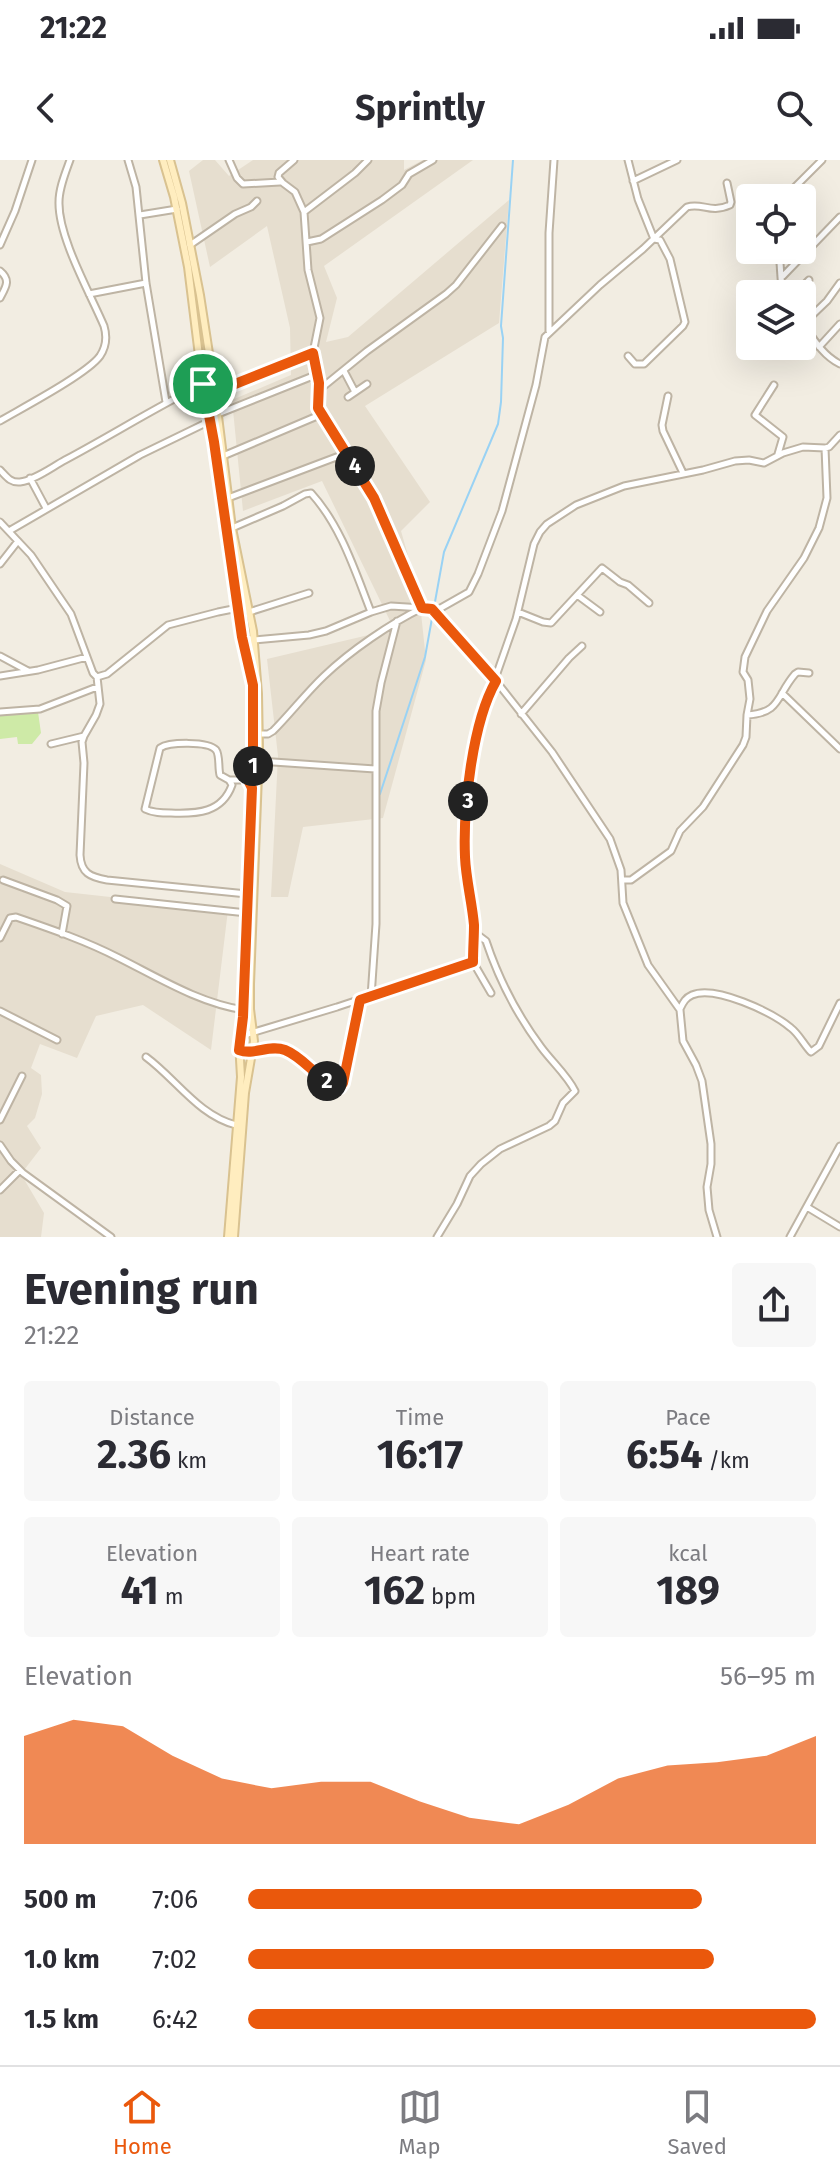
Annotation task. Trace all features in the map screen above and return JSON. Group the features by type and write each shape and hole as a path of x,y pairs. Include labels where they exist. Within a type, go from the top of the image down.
{"main road":[{"path":"163,160 177,209 193,292 201,372 242,637 254,691 253,768 248,780 252,788 244,1010 239,1050 241,1077 231,1237"},
{"path":"170,160 182,203 216,394 232,528 254,640 258,694 259,761 250,984 252,1051 231,1237"},
{"path":"201,372 212,370"},
{"path":"206,396 216,394"}],"street":[{"path":"0,245 32,160"},
{"path":"0,421 94,363 106,342 105,332 68,243 59,211 61,187 70,160"},
{"path":"128,160 136,187 146,283 166,402"},
{"path":"229,160 243,184 281,182"},
{"path":"294,160 278,175 281,182 295,192 304,212 308,270 320,318 313,353 318,374 318,406 374,498 422,608"},
{"path":"304,212 368,160"},
{"path":"307,242 321,239 357,216 402,185 409,174 433,160"},
{"path":"549,332 549,233 554,160"},
{"path":"628,160 654,239"},
{"path":"633,181 677,160"},
{"path":"798,184 822,160"},
{"path":"242,637 254,640 315,633 391,606 439,609 466,595 478,574 502,511 536,385 543,342 549,332 690,205 715,210 730,205 727,183"},
{"path":"190,245 257,201"},
{"path":"140,215 177,209"},
{"path":"783,276 840,217"},
{"path":"319,390 456,285 502,226"},
{"path":"628,356 635,364 644,364 685,322 670,259 660,240 654,239"},
{"path":"781,264 782,280"},
{"path":"0,271 8,282 0,298"},
{"path":"89,294 146,283"},
{"path":"816,311 840,283"},
{"path":"819,347 840,324"},
{"path":"816,340 819,347 840,364"},
{"path":"216,394 313,353"},
{"path":"344,371 355,392"},
{"path":"218,414 318,374"},
{"path":"0,470 15,482 30,478 203,384"},
{"path":"348,397 367,384"},
{"path":"774,385 755,415 783,437 778,455"},
{"path":"668,396 663,431 683,473"},
{"path":"222,456 322,414"},
{"path":"9,531 140,455 210,421"},
{"path":"491,993 473,962 474,932 465,859 471,774 483,713 518,612 534,544 540,532 576,505 602,493 645,480 741,460 764,463 803,447 829,447 840,435"},
{"path":"622,880 631,880 671,851 680,831 703,807 743,745 750,690 743,672 745,657 767,611 804,558 819,528 827,498 825,448"},
{"path":"228,498 347,453"},
{"path":"30,478 46,508"},
{"path":"232,528 311,493 345,547 371,612"},
{"path":"0,522 39,566 71,614 97,677 100,704 82,746 84,776 80,855 86,873 107,880 247,894"},
{"path":"0,564 18,541"},
{"path":"518,612 551,623 602,568 649,603"},
{"path":"97,677 107,674 168,625 243,607 249,611 309,593"},
{"path":"577,595 600,612"},
{"path":"259,734 273,731 326,674 398,620 422,608"},
{"path":"432,609 496,681 552,752 610,839 622,880 623,903 648,965 680,1010 683,1041 702,1081 711,1144 707,1187 709,1210 717,1237"},
{"path":"371,997 376,924 377,697 398,620"},
{"path":"521,714 582,646"},
{"path":"0,656 28,672"},
{"path":"0,676 87,657"},
{"path":"747,715 766,712 795,674 809,673"},
{"path":"0,712 40,709 97,687"},
{"path":"782,693 840,749"},
{"path":"51,744 84,736"},
{"path":"229,780 232,785 226,798 205,812 192,814 145,809 160,748 165,745 182,743 213,747 217,751 220,775 229,780 248,780"},
{"path":"259,761 375,769"},
{"path":"3,880 67,906 62,934"},
{"path":"115,899 247,913"},
{"path":"0,938 12,917 113,955 182,990 244,1010"},
{"path":"437,1237 470,1176 500,1149 549,1126 555,1121 563,1103 576,1090 541,1047 520,1013 486,941 474,932"},
{"path":"241,1036 473,962"},
{"path":"680,1010 687,998 699,993 720,995 759,1007 792,1028 811,1052 819,1046 840,1003"},
{"path":"239,1050 244,1053 271,1048 289,1052 323,1079 340,1087 360,1000"},
{"path":"0,1011 57,1040"},
{"path":"146,1057 199,1105 219,1119 236,1125"},
{"path":"0,1120 22,1076"},
{"path":"0,1145 20,1170 111,1237"},
{"path":"790,1237 840,1146"},
{"path":"0,1190 20,1170"},
{"path":"807,1207 840,1227"}],"shaded area":[{"path":"203,160 215,160 229,176 253,160 404,160 404,170 423,160 473,160 324,266 337,298 326,342 348,337 509,200 499,323 365,406 430,502 401,531 419,594 426,660 383,818 303,827 288,897 271,897 278,756 267,659 394,629 322,481 243,511 232,400 291,375 290,328 267,226 210,267 189,171"},
{"path":"0,864 65,892 228,910 211,1050 143,1005 96,1016 77,1058 40,1044 31,1068 41,1075 42,1094 35,1118 27,1126 41,1148 21,1174 44,1213 41,1237 0,1237"}],"green space":[{"path":"38,712 41,733 32,744 18,744 17,737 0,739 0,713"}],"waterway":[{"path":"380,794 425,657 444,552 498,424 501,326 513,160"}],"route":[{"path":"313,353 319,383 318,408 374,498 422,608 432,609 496,681 483,713 468,804 465,859 474,924 473,962 360,1000 340,1087 335,1087 282,1049 244,1053 239,1050 243,1017 252,788 248,780 253,768 254,691 242,637 203,384 201,372 204,370 212,370 215,392 313,353"}]}
